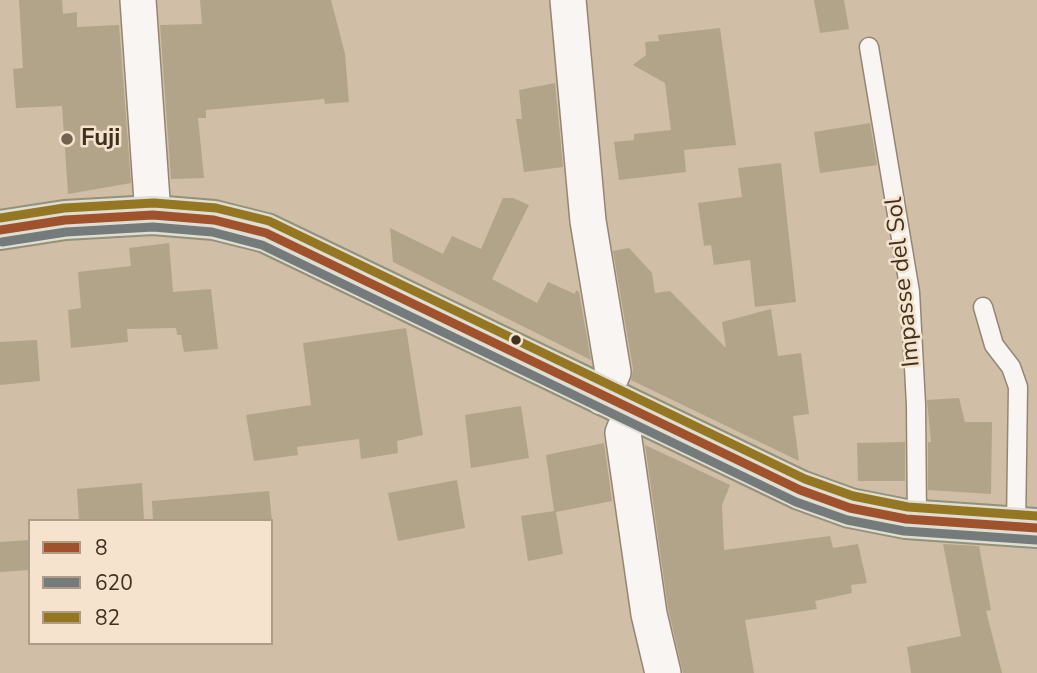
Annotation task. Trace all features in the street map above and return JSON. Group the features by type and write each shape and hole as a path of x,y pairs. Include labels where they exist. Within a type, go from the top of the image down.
{"main road":[{"path":"0,230 65,220 153,215 214,220 266,233 617,405 800,490 850,508 917,520 1026,528"}],"street":[{"path":"138,0 153,215"},
{"path":"568,0 588,221 649,614 663,673"}],"lane":[{"name":"Impasse del Sol","path":"869,47 909,292 916,405 917,520"},
{"path":"983,307 994,345 1011,367 1018,387 1026,528"}],"building":[{"path":"19,0 62,0 63,14 77,12 77,27 119,25 131,183 68,194 62,106 16,108 13,69 23,68"},
{"path":"200,0 331,0 345,54 349,102 325,104 324,99 206,110 206,118 198,118 204,178 171,179 160,25 202,24"},
{"path":"814,0 844,0 849,29 820,33"},
{"path":"720,28 736,145 684,150 686,172 619,180 614,142 634,140 634,134 671,130 665,83 633,65 646,55 645,42 659,41 658,35"},
{"path":"555,83 563,167 524,172 516,119 522,119 519,90"},
{"path":"870,123 877,165 820,173 814,132"},
{"path":"781,163 796,302 755,307 750,260 714,265 711,245 704,246 698,203 742,197 738,168"},
{"path":"503,198 513,198 529,205 492,279 537,303 548,282 575,294 576,290 579,292 591,360 393,262 390,228 443,254 452,236 481,249"},
{"path":"169,243 173,292 211,289 218,349 184,352 181,335 177,335 176,328 127,329 128,342 71,348 68,310 81,308 78,272 131,266 129,248"},
{"path":"629,248 652,273 655,293 670,291 726,348 722,322 771,309 778,356 801,353 809,414 793,416 799,461 631,380 633,369 613,251"},
{"path":"406,328 423,435 397,441 398,453 361,459 359,439 297,447 298,455 254,461 246,415 311,405 303,343"},
{"path":"37,340 40,381 0,385 0,342"},
{"path":"959,398 965,422 992,422 991,494 928,490 928,442 931,442 927,400"},
{"path":"521,406 529,458 471,468 465,415"},
{"path":"905,442 905,481 858,481 857,443"},
{"path":"604,443 612,501 556,512 563,554 528,561 521,516 554,511 546,455"},
{"path":"645,445 730,485 722,505 724,550 830,536 833,548 858,544 867,583 851,585 852,593 815,601 817,609 745,620 754,673 683,673 668,608"},
{"path":"457,480 465,528 398,541 388,493"},
{"path":"142,483 144,519 79,519 77,489"},
{"path":"269,491 272,519 153,519 152,501"},
{"path":"28,540 28,570 0,572 0,542"},
{"path":"943,544 979,546 991,610 986,611 1002,673 911,673 907,647 961,636"}],"transit line":[{"name":"82","path":"0,218 64,208 154,203 216,208 269,221 805,479 853,496 908,507 1037,516"},
{"name":"8","path":"0,230 65,220 153,215 214,220 266,233 800,490 850,508 906,519 1037,528"},
{"name":"620","path":"2,242 66,232 153,227 212,232 262,245 796,502 847,520 904,531 1036,540"}],"place":[{"name":"Fuji","path":"67,139"}]}
